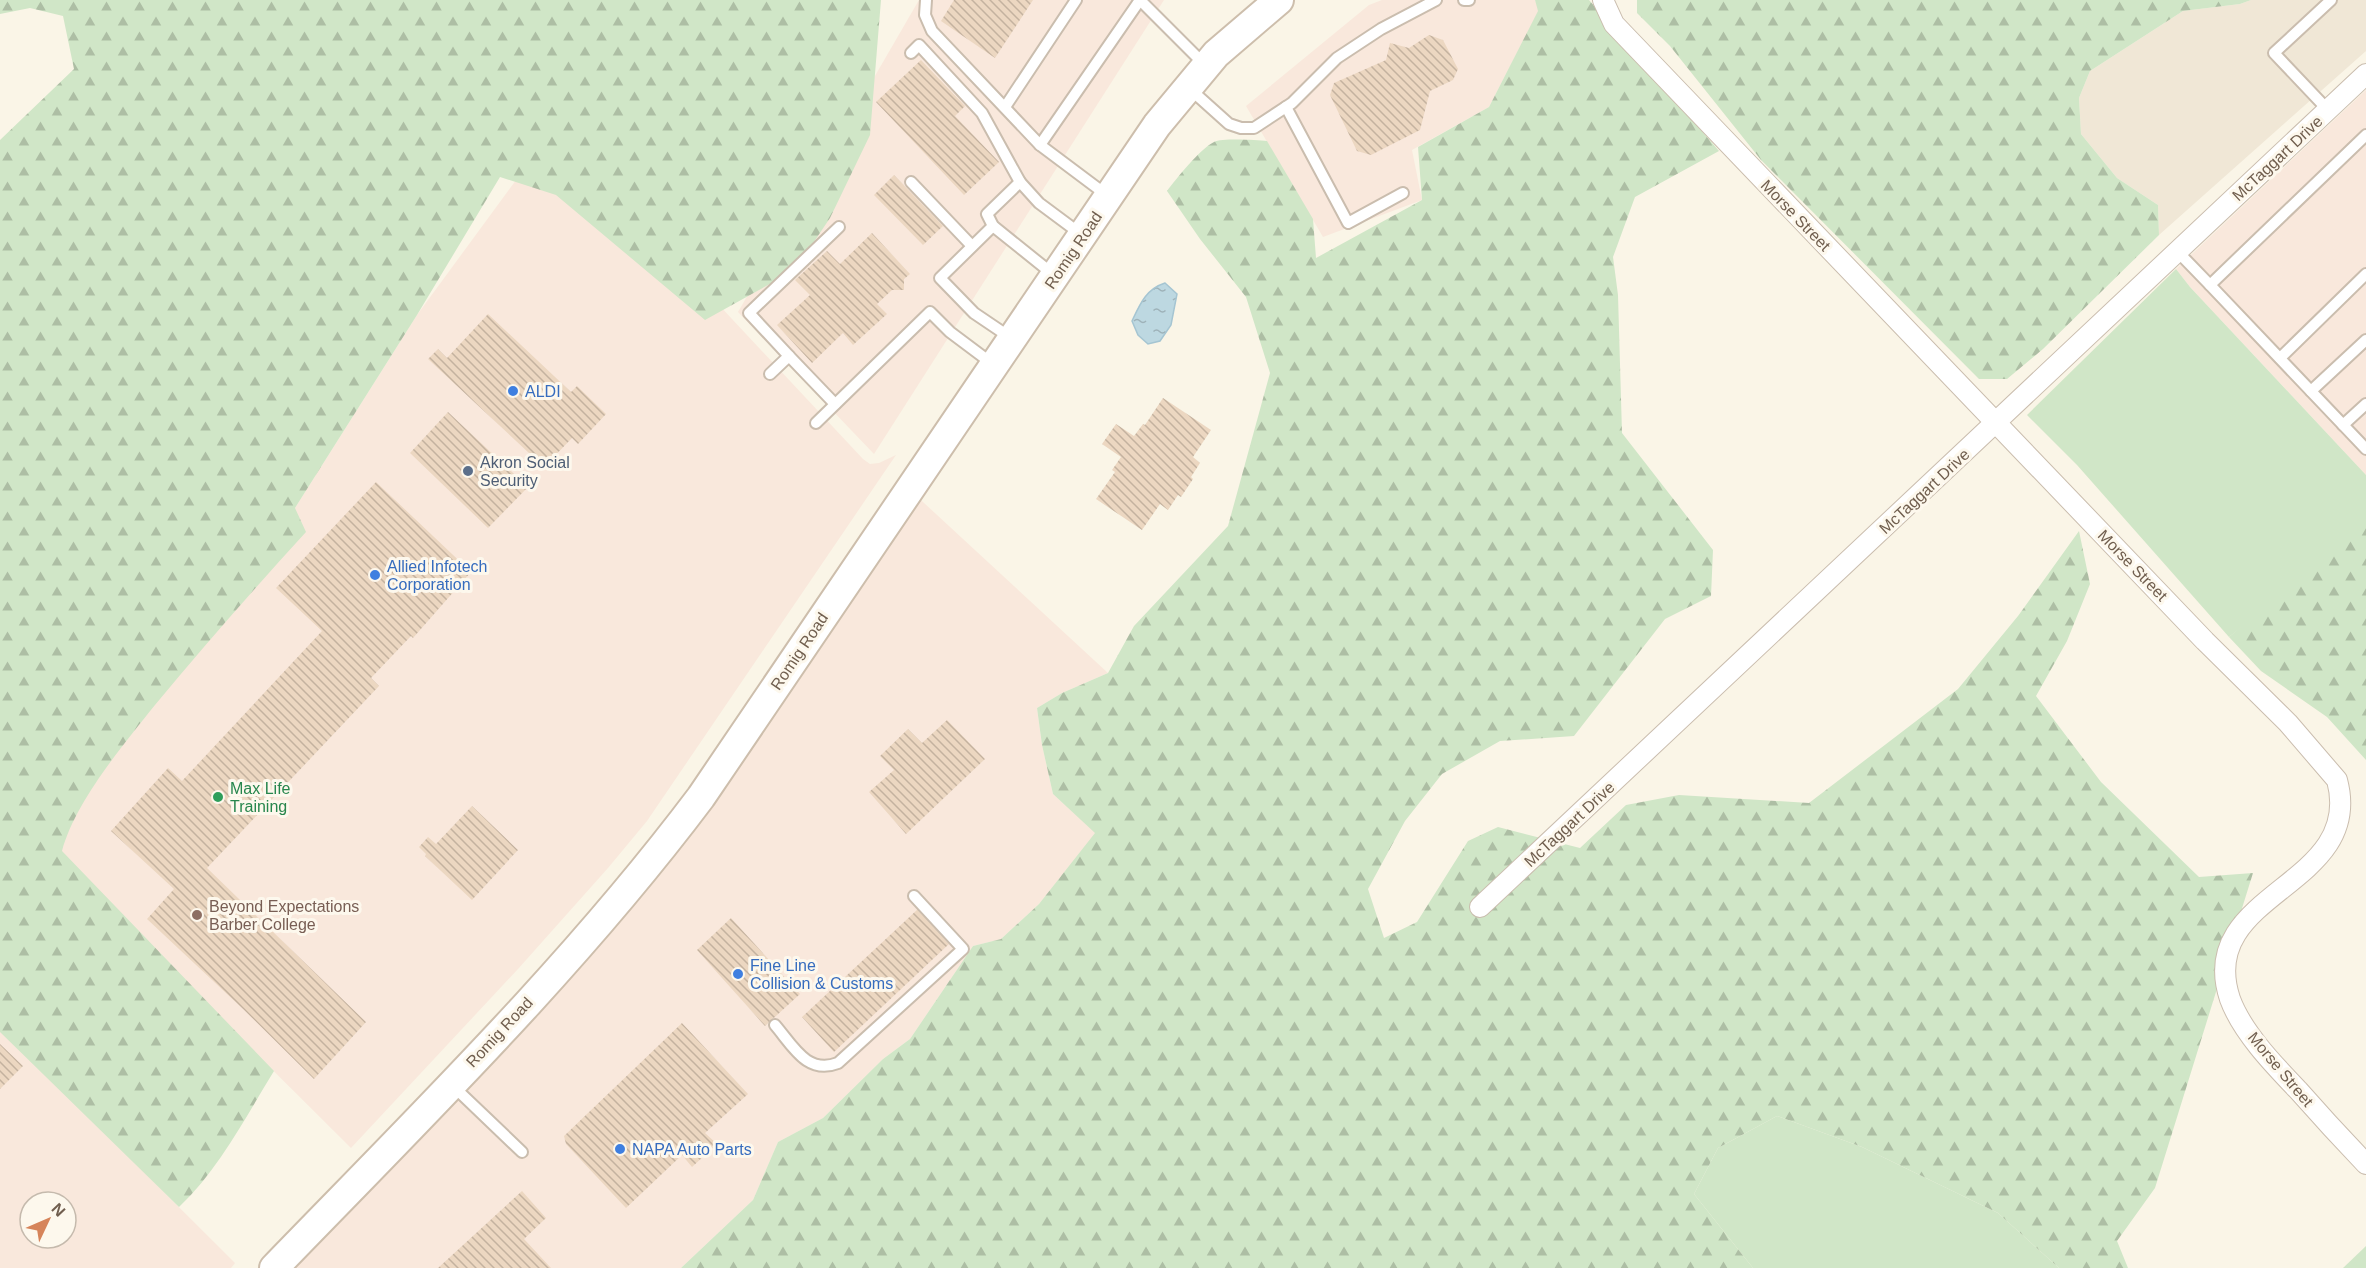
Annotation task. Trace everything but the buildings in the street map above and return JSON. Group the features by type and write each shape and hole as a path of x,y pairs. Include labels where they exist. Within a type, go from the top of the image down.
{"street":[{"name":"Romig Road","path":"274,1268 451,1084 614,908 681,824 1157,125 1187,87 1233,38 1279,0"},
{"name":"Morse Street","path":"1603,0 1614,24 1996,423 2288,723 2337,780 2340,792 2340,816 2329,845 2309,868 2253,913 2232,940 2225,965 2230,999 2240,1019 2268,1059 2366,1164"},
{"name":"McTaggart Drive","path":"1480,907 2366,74"}],"lane":[{"path":"926,0 925,15 932,31 1040,145 1109,197"},
{"path":"1005,108 1076,0"},
{"path":"1040,145 1140,0 1206,66"},
{"path":"1187,87 1229,124 1241,128 1254,128 1286,107 1337,58 1381,29 1436,0"},
{"path":"1464,0 1469,0"},
{"path":"2328,110 2274,53 2331,0"},
{"path":"911,53 919,45 982,112 1020,182 1039,203 1083,236"},
{"path":"1286,107 1348,223 1403,193"},
{"path":"2210,285 2366,135"},
{"path":"911,182 972,246"},
{"path":"1020,182 987,214 993,226 1055,276"},
{"path":"993,226 940,278 974,314 1013,339"},
{"path":"835,404 749,314 840,227"},
{"path":"2178,252 2366,449"},
{"path":"2280,358 2366,274"},
{"path":"816,423 930,312 950,332 994,366"},
{"path":"2312,391 2366,340"},
{"path":"770,374 789,356"},
{"path":"2343,425 2366,404"},
{"path":"775,1025 805,1060 813,1065 819,1067 838,1063 963,949 914,896"},
{"path":"451,1084 522,1152"}],"shaded area":[{"path":"919,0 1164,0 874,454 738,312"},
{"path":"1382,0 1535,0 1539,10 1489,107 1412,150 1422,200 1323,237 1246,106 1369,5"},
{"path":"2251,0 2366,0 2366,51 2159,235 2158,205 2117,178 2081,134 2079,98 2090,71 2183,11 2240,4"},
{"path":"2366,90 2366,475 2190,287 2176,269"},
{"path":"544,142 718,304 863,459 870,464 879,463 896,455 647,821 518,969 351,1148 19,818 295,508 417,315"},
{"path":"910,490 1108,673 1062,693 1037,708 1042,745 1053,794 1096,833 1039,904 1001,939 973,946 910,1039 883,1059 823,1118 778,1142 753,1200 681,1268 272,1268 614,908"},
{"path":"0,1029 235,1263 231,1268 0,1268"}],"green space":[{"path":"0,0 881,0 870,135 830,218 795,270 705,320 556,195 500,177 417,315 295,508 306,532 155,705 89,794 68,832 62,851 274,1071 219,1160 179,1207 0,1032 0,140 74,69 63,16 30,8 0,14"},
{"path":"1535,0 1589,0 1719,151 1635,197 1613,257 1618,295 1622,433 1713,550 1711,596 1665,619 1574,736 1500,741 1442,774 1405,821 1368,889 1384,938 1417,922 1468,841 1498,827 1580,848 1626,805 1679,795 1809,803 1958,689 2018,616 2079,531 2090,584 2067,641 2036,696 2101,782 2199,877 2253,873 2155,1188 2117,1241 2128,1268 2059,1268 1998,1213 1862,1147 1777,1116 1718,1148 1694,1194 1753,1268 681,1268 753,1200 778,1142 823,1118 883,1059 910,1039 973,946 1001,939 1039,904 1095,833 1053,794 1042,745 1037,708 1062,693 1108,673 1134,626 1228,526 1270,373 1246,297 1200,239 1167,191 1196,157 1214,142 1267,141 1313,219 1316,258 1422,200 1418,147 1489,107 1538,11"},
{"path":"1637,0 2251,0 2240,4 2183,11 2090,71 2079,98 2081,134 2117,178 2158,205 2159,235 2043,349 2007,379 1979,379 1761,160 1670,46 1637,13"},
{"path":"2176,269 2190,287 2366,475 2366,529 2229,637 2077,465 2027,415"},
{"path":"2366,527 2366,760 2327,717 2261,671 2229,637 2326,554"},
{"path":"1777,1116 1862,1147 1998,1213 2059,1268 1753,1268 1694,1194 1718,1148"},
{"path":"2366,1246 2366,1268 2343,1268"}],"water":[{"path":"1165,283 1177,294 1171,325 1160,341 1148,344 1138,335 1132,321 1148,293"}],"place":[{"name":"ALDI","path":"513,391"},
{"name":"Akron Social Security","path":"468,471"},
{"name":"Allied Infotech Corporation","path":"375,575"},
{"name":"Max Life Training","path":"218,797"},
{"name":"Beyond Expectations Barber College","path":"197,915"},
{"name":"Fine Line Collision & Customs","path":"738,974"},
{"name":"NAPA Auto Parts","path":"620,1149"}]}
